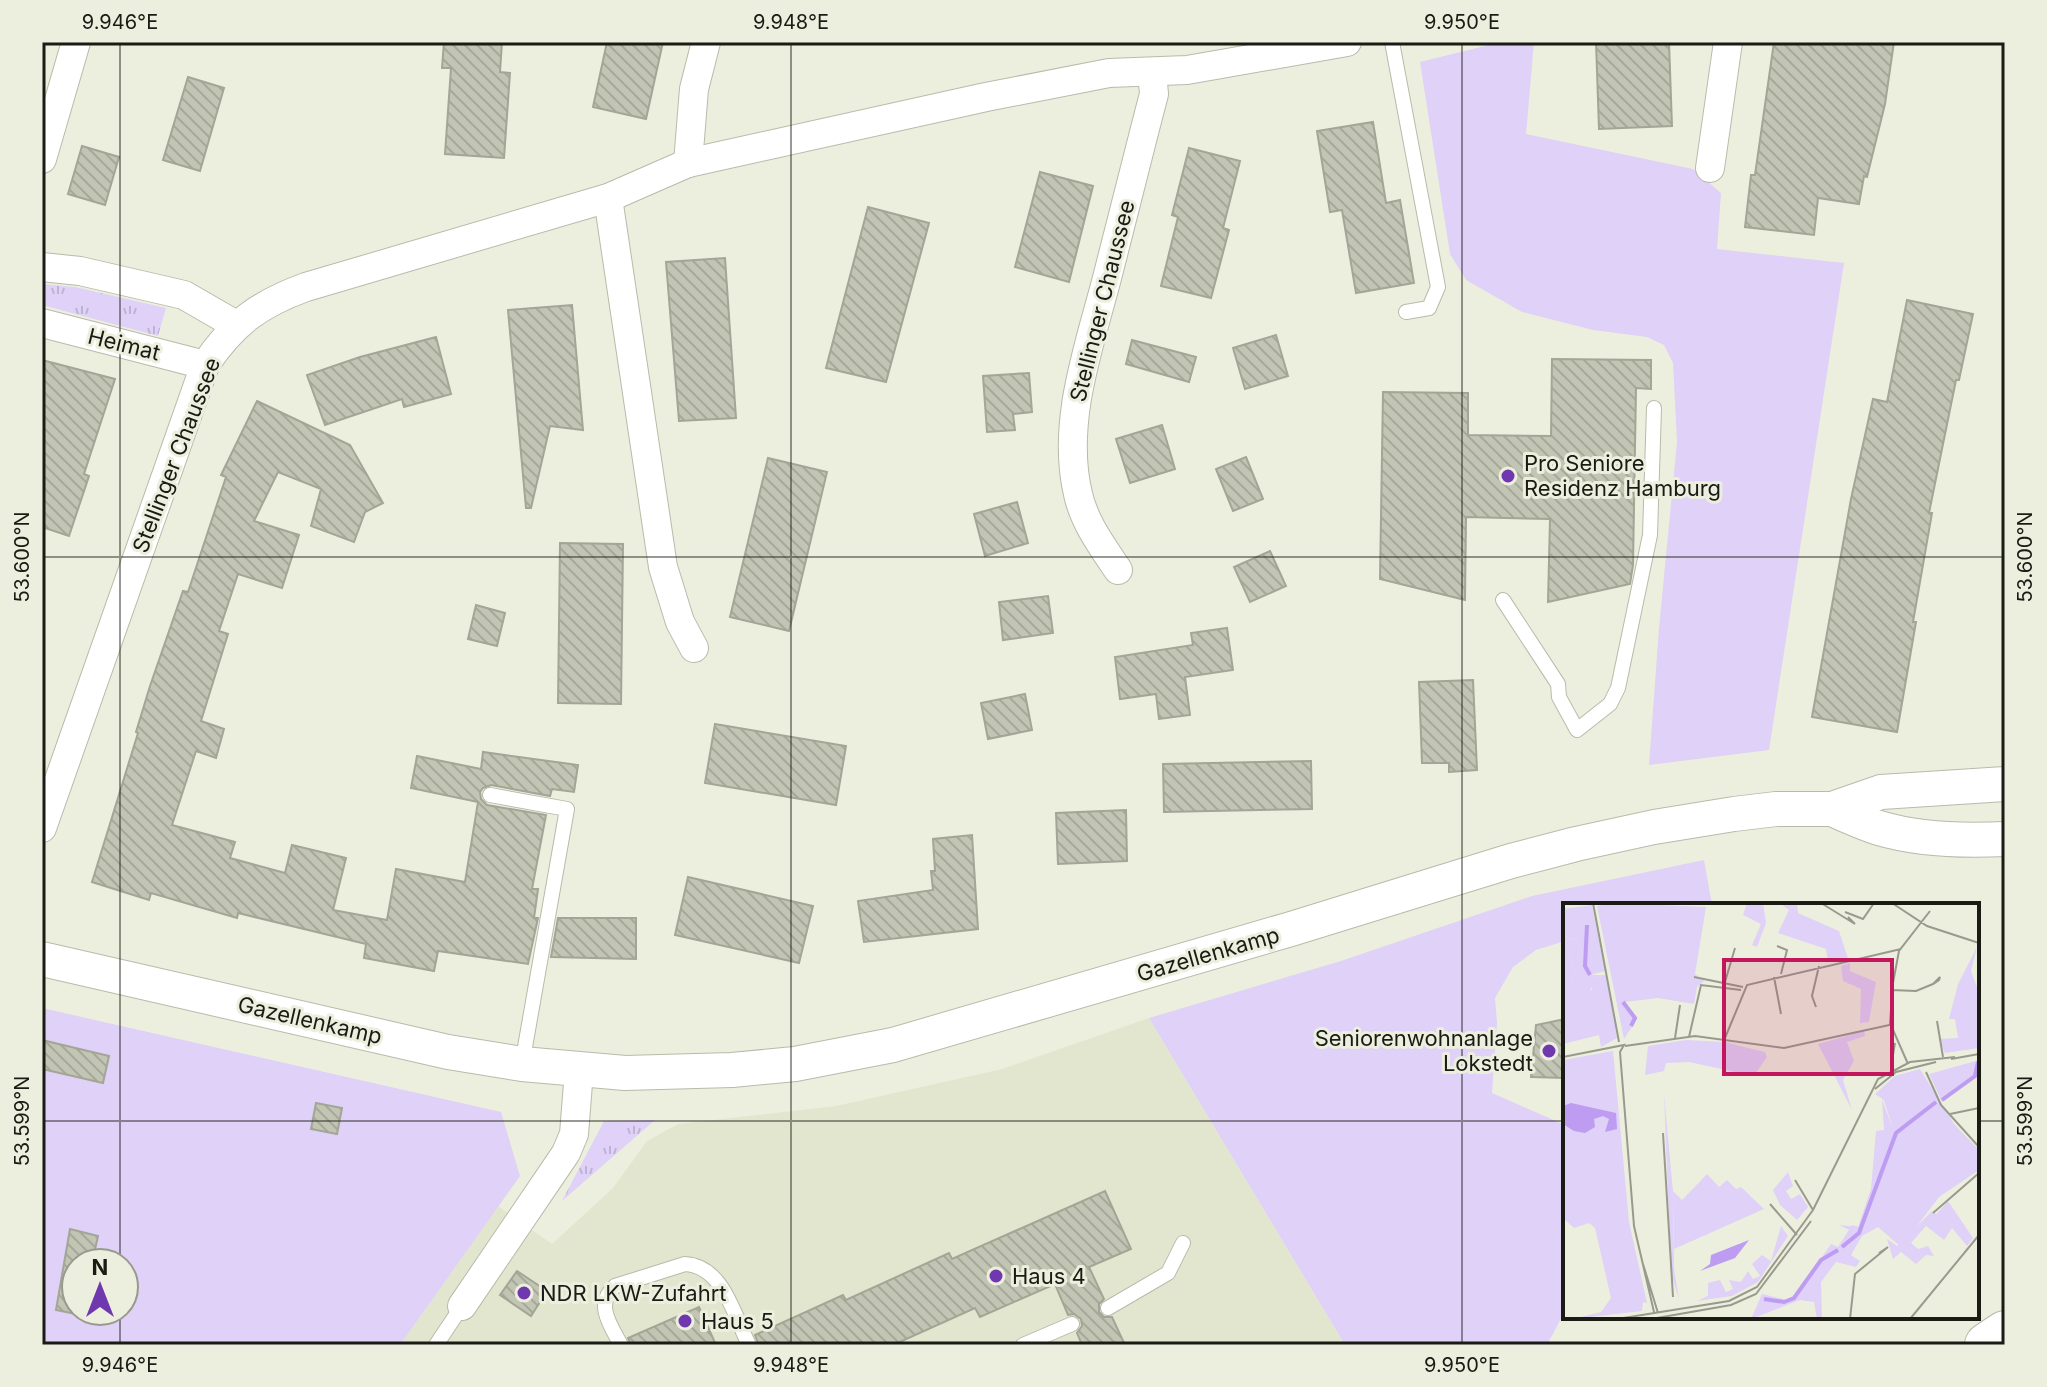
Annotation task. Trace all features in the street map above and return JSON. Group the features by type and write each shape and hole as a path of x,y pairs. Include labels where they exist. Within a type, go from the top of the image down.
{"main road":[{"path":"1987,1345 2005,1333"}],"street":[{"path":"42,159 76,42"},
{"path":"688,163 694,89 706,42"},
{"name":"Stellinger Chaussee","path":"42,828 205,365 236,325 278,297 608,198 688,163 1109,73 1187,70 1347,42"},
{"path":"1710,168 1728,42"},
{"name":"Stellinger Chaussee","path":"1118,570 1088,524 1077,491 1073,437 1080,383 1154,94 1152,72"},
{"path":"608,198 663,567 670,595 694,648"},
{"path":"42,267 80,271 184,295 236,325"},
{"name":"Heimat","path":"42,323 205,365"},
{"name":"Gazellenkamp","path":"42,959 448,1052 522,1064 579,1071 675,1073 732,1070 795,1064 893,1045 1576,844 1734,814 1776,809 1832,809 1881,792 2005,784"},
{"name":"Gazellenkamp","path":"1832,809 1880,829 1960,840 2005,839"},
{"path":"462,1306 566,1153 574,1134 579,1071"}],"lane":[{"path":"1392,42 1438,287 1429,308 1406,312"},
{"path":"1503,600 1558,684 1559,697 1577,730 1610,704 1618,688 1650,535 1654,408"},
{"path":"490,795 567,809 522,1064"},
{"path":"1108,1308 1168,1273 1183,1243"},
{"path":"621,1345 605,1310 609,1292 615,1286 685,1264 696,1264 714,1275 749,1345"},
{"path":"438,1344 462,1306"},
{"path":"1023,1345 1072,1324"}],"shaded area":[{"path":"1149,1018 1345,1345 400,1345 498,1206 552,1244 613,1188 647,1141 678,1124 836,1106 1002,1069"}],"green space":[{"path":"1501,42 1534,42 1526,134 1693,169 1721,193 1717,249 1844,263 1769,750 1649,765 1677,442 1673,363 1664,345 1647,337 1593,330 1522,312 1466,280 1450,254 1420,62"},
{"path":"42,284 75,287 166,308 158,336 42,305"},
{"path":"1704,860 1712,903 1563,903 1563,942 1536,950 1513,967 1495,998 1497,1023 1492,1093 1563,1124 1563,1315 1547,1345 1345,1345 1149,1018 1341,961 1532,896"},
{"path":"42,1008 501,1112 520,1176 400,1345 42,1345"},
{"path":"655,1120 562,1201 604,1121"}],"building":[{"path":"444,42 502,42 500,72 510,73 504,158 445,154 451,68 442,68"},
{"path":"607,42 663,42 646,119 593,107"},
{"path":"1596,42 1669,42 1672,126 1599,129"},
{"path":"1774,42 1894,42 1885,104 1859,204 1818,198 1814,235 1745,227"},
{"path":"188,77 224,88 200,171 163,160"},
{"path":"1373,122 1386,203 1400,200 1414,283 1356,293 1342,210 1330,212 1317,131"},
{"path":"82,146 119,157 105,205 68,194"},
{"path":"1189,148 1240,161 1223,228 1229,230 1211,298 1161,286 1178,217 1172,215"},
{"path":"1040,172 1093,186 1069,282 1015,267"},
{"path":"868,207 929,223 886,382 826,368"},
{"path":"725,258 736,418 679,421 666,262"},
{"path":"1907,300 1973,314 1929,513 1932,513 1897,732 1812,717 1851,499 1873,399 1887,402"},
{"path":"572,305 583,430 550,426 531,508 526,508 508,310"},
{"path":"1276,335 1288,376 1245,389 1233,348"},
{"path":"436,337 451,394 404,407 402,399 325,425 307,375"},
{"path":"1132,340 1196,357 1189,382 1126,364"},
{"name":"Pro Seniore Residenz Hamburg","path":"1552,359 1651,360 1651,389 1636,388 1633,565 1630,584 1548,602 1550,519 1466,517 1465,600 1380,579 1383,392 1468,393 1468,435 1551,436"},
{"path":"42,360 115,379 84,474 89,476 69,536 42,527"},
{"path":"1029,373 1032,412 1013,414 1015,430 987,432 983,376"},
{"path":"257,401 350,445 383,503 365,512 354,542 311,526 321,489 278,472 254,521 299,535 282,588 238,574 219,631 228,634 201,721 224,729 216,758 196,751 172,825 235,842 230,858 285,873 292,845 346,858 333,910 387,920 396,869 465,882 478,802 411,788 417,756 481,769 483,752 578,765 574,792 552,789 550,796 491,785 480,792 481,799 487,805 546,815 532,889 538,889 534,918 538,918 528,964 438,951 434,971 364,958 366,944 238,913 237,918 151,893 149,900 92,882 150,686 183,591 188,592 226,477 221,475"},
{"path":"1162,425 1175,469 1130,483 1116,439"},
{"path":"1246,457 1263,499 1233,511 1216,469"},
{"path":"768,458 827,472 789,631 730,617"},
{"path":"1017,502 1028,543 985,556 974,514"},
{"path":"560,543 623,544 621,704 558,703"},
{"path":"1270,551 1286,586 1250,602 1234,567"},
{"path":"1048,596 1053,633 1003,640 999,602"},
{"path":"476,605 505,613 497,646 468,639"},
{"path":"1227,628 1233,670 1185,677 1190,715 1159,719 1156,694 1120,699 1115,657 1193,645 1191,633"},
{"path":"1473,680 1477,770 1449,772 1449,763 1422,763 1419,682"},
{"path":"1025,694 1032,730 988,739 981,703"},
{"path":"715,724 846,746 836,805 705,783"},
{"path":"1311,761 1312,809 1164,812 1163,764"},
{"path":"1126,810 1127,861 1058,864 1056,813"},
{"path":"972,835 978,929 864,942 858,901 933,890 933,839"},
{"path":"688,877 813,906 799,963 675,935"},
{"path":"558,918 636,918 636,959 551,957"},
{"name":"Seniorenwohnanlage Lokstedt","path":"1563,1019 1563,1078 1531,1077 1536,1025"},
{"path":"42,1040 109,1056 103,1083 42,1069"},
{"path":"316,1103 342,1108 337,1134 311,1129"},
{"name":"Haus 4","path":"1105,1191 1131,1249 1089,1267 1104,1299 1099,1304 1099,1312 1104,1317 1112,1317 1125,1345 1082,1345 1077,1333 1082,1326 1081,1319 1074,1314 1068,1315 1055,1284 980,1317 975,1308 893,1345 759,1345 755,1335 843,1295 846,1300 949,1253 952,1259"},
{"path":"70,1229 98,1236 96,1247 67,1247"},
{"name":"NDR LKW-Zufahrt","path":"517,1271 547,1291 531,1316 500,1295"},
{"path":"60,1287 60,1311 56,1310"},
{"name":"Haus 5","path":"699,1307 716,1345 631,1345 628,1338"}],"place":[{"name":"Pro Seniore Residenz Hamburg","path":"1508,476"},
{"name":"Seniorenwohnanlage Lokstedt","path":"1549,1051"},
{"name":"Haus 4","path":"996,1276"},
{"name":"NDR LKW-Zufahrt","path":"524,1293"},
{"name":"Haus 5","path":"685,1321"}]}
